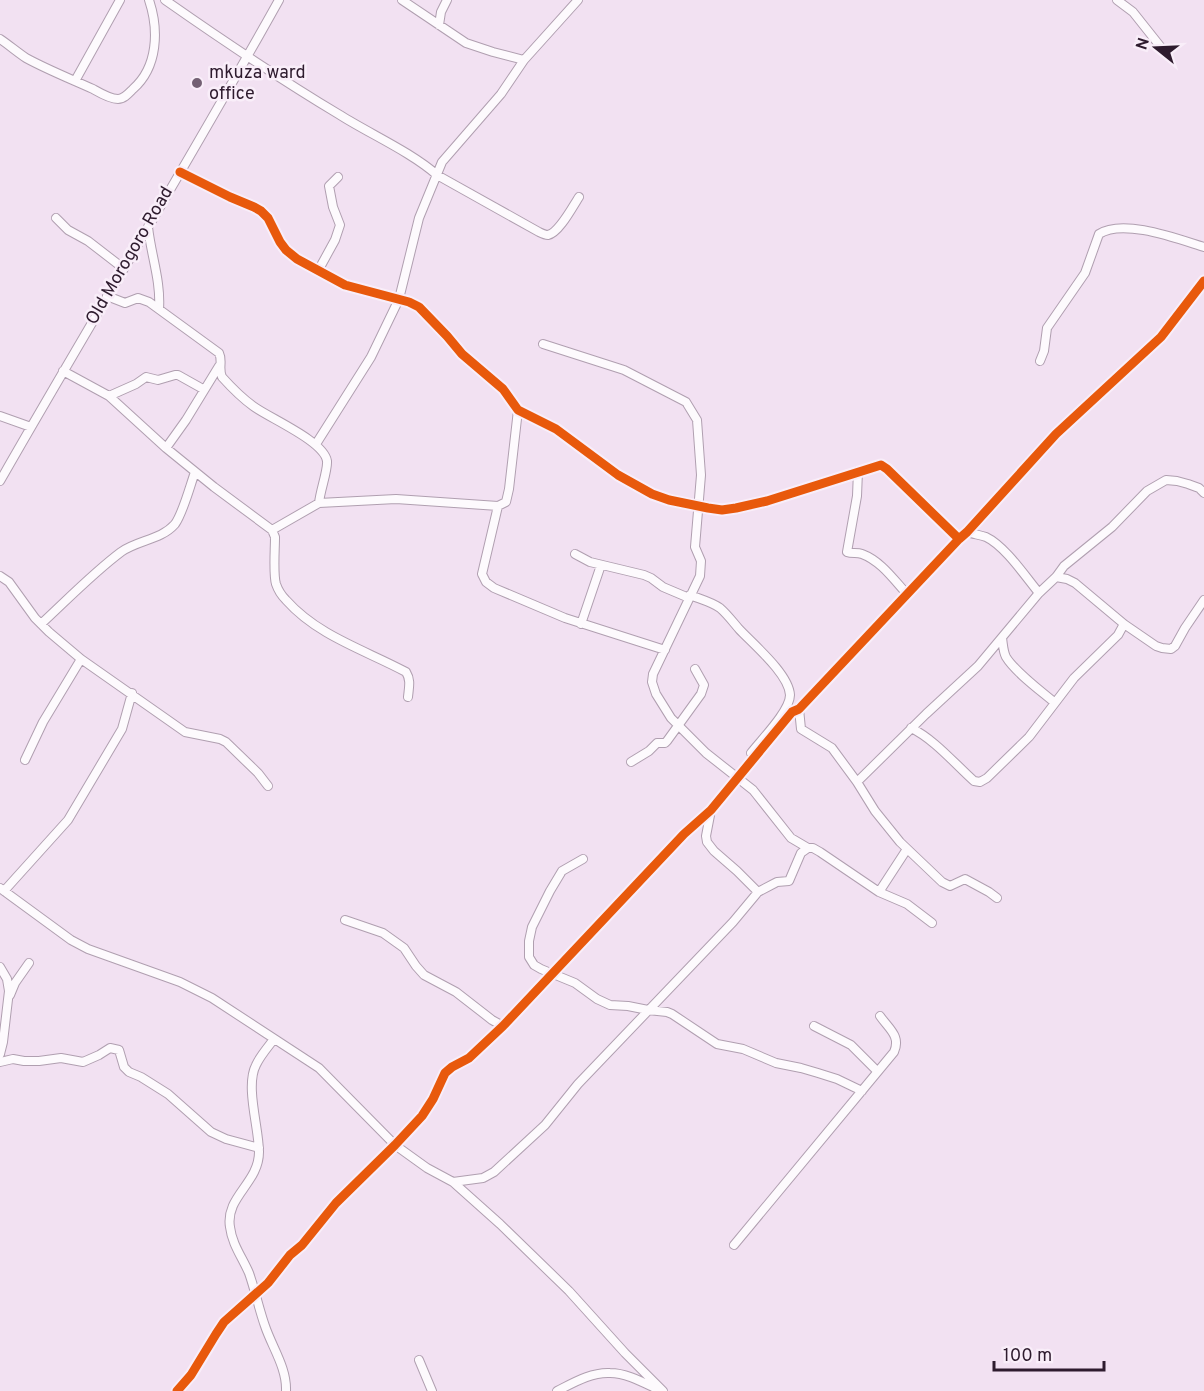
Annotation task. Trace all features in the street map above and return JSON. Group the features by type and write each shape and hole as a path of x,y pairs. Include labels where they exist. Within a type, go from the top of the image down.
{"street":[{"path":"75,81 120,0"},
{"path":"0,39 25,57 75,81 118,99 124,98 140,84 151,63 156,29 149,0"},
{"path":"165,0 247,57 339,115 538,232 551,234 558,228 579,197"},
{"name":"Old Morogoro Road","path":"0,481 279,0"},
{"path":"402,0 466,43 524,60"},
{"path":"440,25 441,12 447,0"},
{"path":"1117,0 1133,12 1160,46"},
{"path":"316,444 372,357 399,299 419,218 434,172 501,94 524,60 572,2"},
{"path":"180,171 261,211 268,218 276,237 286,250 318,271 345,285 410,302 419,307 462,354 503,389 518,410 556,429 618,475 652,494 669,500 722,510 766,501 881,465 959,539"},
{"path":"318,271 335,240 340,225 333,207 329,186 338,177"},
{"path":"56,218 68,230 123,268"},
{"path":"148,227 158,277 159,309"},
{"path":"1040,361 1044,351 1047,328 1084,273 1099,234 1112,229 1137,229 1204,247"},
{"path":"736,777 792,712 799,709 967,532 1056,434 1161,337 1204,280"},
{"path":"107,296 125,303 138,298 159,309 219,353 222,358 219,371 222,377 252,405 316,444 325,455 327,463 319,503"},
{"path":"543,344 624,370 686,402 697,420 701,475 695,547 701,566 700,576 653,674 652,682 662,705 671,718 706,753 753,790 791,838 820,852 879,892 907,904 932,923"},
{"path":"166,448 220,364"},
{"path":"63,371 109,396 195,472 272,530 275,537 276,586 281,595 306,620 340,641 370,653 406,672 410,682 408,697"},
{"path":"109,396 146,377 158,380 178,375 204,389"},
{"path":"272,530 319,503 396,499 498,506 506,502 509,489 518,410"},
{"path":"0,416 31,428"},
{"path":"858,471 857,496 847,552 861,554 877,562 907,594"},
{"path":"41,624 121,552 134,544 160,536 176,523 195,472"},
{"path":"857,782 978,666 1064,566 1112,527 1147,491 1166,480 1188,484 1204,494"},
{"path":"498,506 482,574 486,582 508,595 565,618 665,650"},
{"path":"967,532 986,537 1001,549 1039,593"},
{"path":"177,1391 191,1375 225,1322 275,1275 336,1203 422,1116 445,1073 469,1058 503,1026 684,834 711,810 778,720 788,703 790,695 784,679 769,658 720,609 663,587 644,575 590,562 574,554"},
{"path":"581,624 601,565"},
{"path":"0,576 9,582 35,618 81,659 185,732 226,742 268,786"},
{"path":"1056,577 1067,579 1075,584 1124,624 1156,646 1171,649 1204,600"},
{"path":"911,728 928,739 974,781 980,782 1029,737 1074,678 1118,635 1124,624"},
{"path":"1002,638 1005,655 1009,660 1055,703"},
{"path":"25,760 43,722 81,659"},
{"path":"631,762 657,743 665,743 704,688 695,669"},
{"path":"132,693 122,729 69,820 2,890 71,940 88,949 180,982 227,1006 319,1068 395,1145 453,1182 500,1224 569,1291 663,1391"},
{"path":"799,709 801,729 832,748 875,811 907,849 946,885 954,885 965,879 989,891 997,898"},
{"path":"711,810 707,842 758,892"},
{"path":"453,1182 483,1178 494,1172 545,1125 578,1084 733,922 758,892 777,882 789,881 801,853 808,848"},
{"path":"879,892 907,849"},
{"path":"583,859 562,871 532,927 529,957 534,965 553,975 575,982 597,999 610,1005 667,1012 717,1044 743,1049 776,1064 801,1068 837,1079 862,1091"},
{"path":"345,920 383,933 404,948 424,975 456,992 503,1026"},
{"path":"8,999 15,983 29,963"},
{"path":"0,967 8,984 0,1054"},
{"path":"734,1245 894,1052 897,1045 896,1036 880,1016"},
{"path":"814,1026 850,1044 877,1071"},
{"path":"274,1039 255,1066 252,1081 259,1160 256,1170 232,1205 229,1225 233,1241 249,1273 280,1363 286,1391"},
{"path":"0,1062 13,1059 39,1061 61,1058 83,1062 99,1056 110,1048 115,1048 119,1050 124,1067 129,1072 168,1094 211,1132 226,1139 259,1148"},
{"path":"419,1360 432,1391"},
{"path":"557,1391 583,1378 609,1372 663,1391"}],"cycle path":[{"path":"180,172 261,211 268,218 280,242 297,259 345,285 409,302 419,307 462,354 503,389 518,410 556,429 618,475 652,494 669,500 722,510 767,501 881,465 959,539"},
{"path":"177,1391 191,1375 224,1322 268,1283 336,1203 422,1116 445,1073 469,1058 503,1026 684,834 711,810 792,712 799,709 967,532 1056,434 1161,337 1204,281"}],"place":[{"name":"mkuza ward office","path":"197,83"}]}
